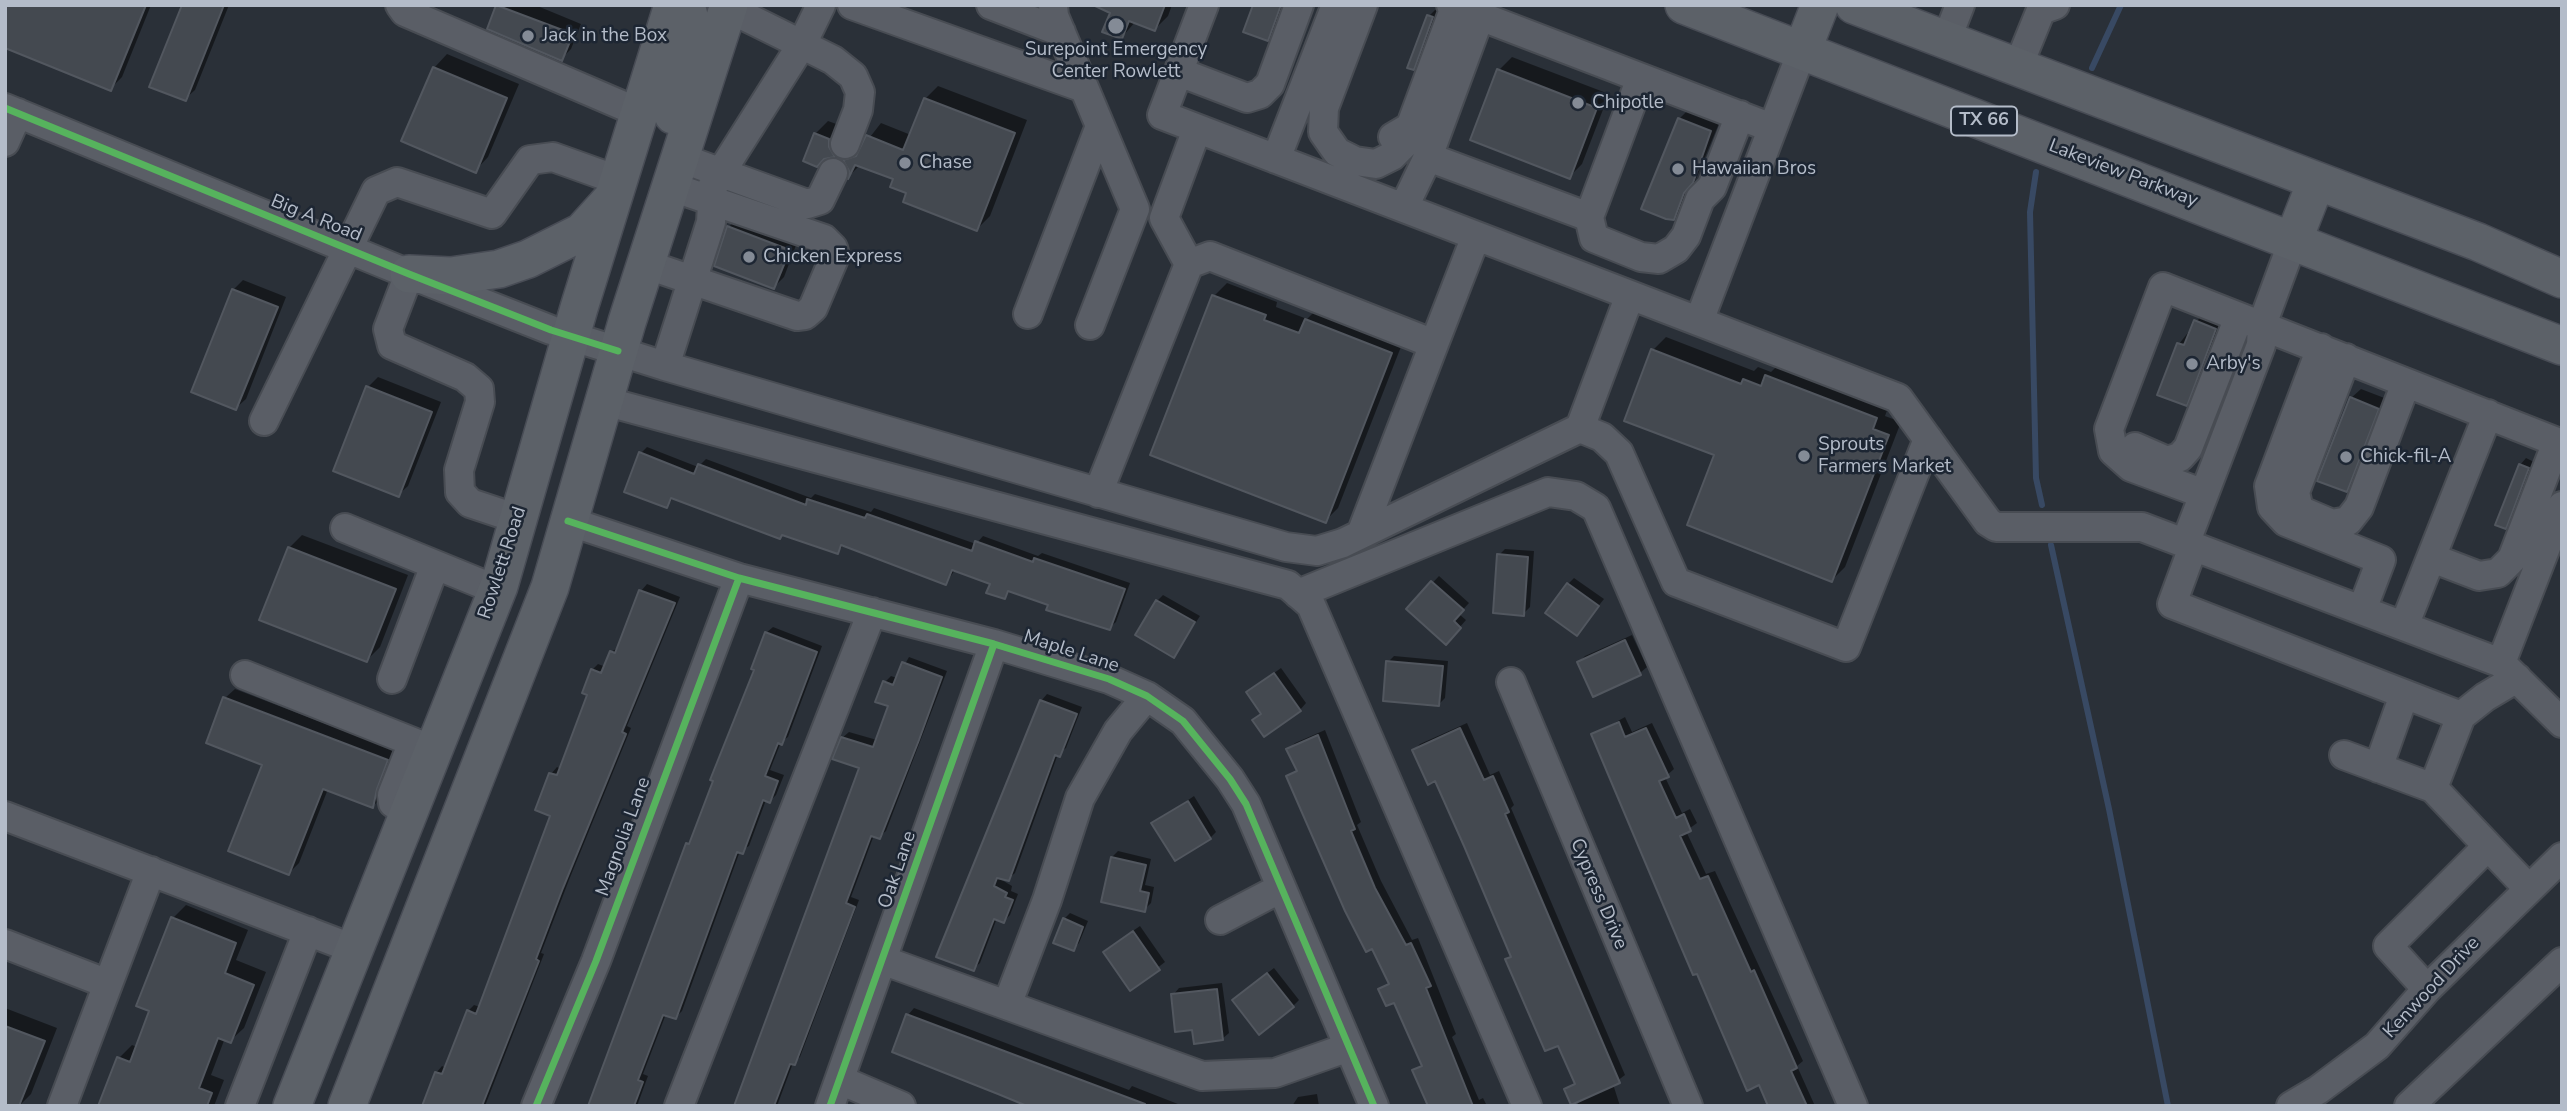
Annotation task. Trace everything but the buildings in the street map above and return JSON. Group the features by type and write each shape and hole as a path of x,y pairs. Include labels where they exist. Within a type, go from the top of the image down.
{"main road":[{"name":"Rowlett Road","path":"292,1106 404,824 423,746 497,590 571,336 673,5"},
{"path":"674,172 671,102 692,27 686,5"},
{"name":"Lakeview Parkway","path":"1684,5 2562,346"},
{"path":"1802,51 1820,5"},
{"path":"1854,5 2478,242 2562,279"},
{"path":"348,1106 550,587 618,351 729,7"},
{"path":"2293,241 2316,181"},
{"path":"409,274 451,276 499,269 528,259 582,232 599,216 619,186"},
{"path":"388,1003 387,974 390,953 419,863 417,847 404,824"}],"street":[{"path":"400,5 405,12 640,113"},
{"path":"665,366 711,222 715,185 802,44 821,5"},
{"path":"852,5 1084,89"},
{"path":"991,5 1057,19 1135,209 1090,325"},
{"path":"1204,5 1162,115 1898,398 1988,523 1996,527 2142,527 2404,626 2509,671 2562,723"},
{"path":"1178,72 1247,98 1260,94 1270,84 1299,5"},
{"path":"1276,159 1336,5"},
{"path":"1363,5 1324,108 1324,132 1337,152 1355,161 1376,164 1392,156 1404,144 1424,140"},
{"path":"1378,5 1338,112 1338,129 1346,141 1358,148 1370,149 1424,140 1588,217"},
{"path":"1946,41 1959,5"},
{"path":"2017,69 2041,10 2055,5"},
{"path":"729,7 832,60 853,76 860,92 858,110 845,144"},
{"path":"1404,207 1462,10 1772,128"},
{"path":"1284,46 1315,58"},
{"path":"1699,321 1802,51"},
{"path":"1641,78 1588,217 1594,238 1640,257 1659,259 1676,249 1686,236 1700,199 1712,187 1733,113"},
{"path":"5,142 11,110"},
{"name":"Big A Road","path":"11,110 347,249 571,336 665,366 1286,547 1317,551 1361,534 1580,428"},
{"path":"1028,314 1100,126"},
{"path":"1189,264 1164,218 1197,129"},
{"path":"264,421 376,191 397,182 492,214 530,160 553,158 619,186"},
{"path":"674,172 715,185 807,204 820,200 833,173"},
{"path":"645,264 797,316 805,315 813,308 835,256 833,248 824,239 715,185"},
{"path":"1361,534 1476,236"},
{"path":"2126,385 2139,399 2127,431 2130,443 2139,450 2167,461 2180,457 2188,448 2293,241"},
{"path":"1098,493 1189,264 1210,256 1434,344"},
{"path":"409,274 388,329 392,345 466,377 479,389 480,402 459,470 460,492 470,503 518,519"},
{"path":"2204,494 2131,467 2113,452 2109,429 2163,288 2559,443 2525,564 2509,671 2461,716 2433,788"},
{"path":"1630,295 1580,428 1602,437 1619,453 1676,582 1846,647 1928,439"},
{"path":"2251,321 2262,345 2204,494 2172,604 2461,716"},
{"path":"2335,354 2295,492 2299,510 2332,524 2348,521 2359,507 2406,383"},
{"path":"2335,354 2269,486 2272,507 2286,522 2381,560 2362,610"},
{"path":"604,401 1288,585 1311,605 1527,1106"},
{"path":"2404,626 2488,414"},
{"path":"1298,594 1548,492 1576,496 1595,508 1853,1106"},
{"path":"2431,558 2479,576 2525,564 2562,506"},
{"name":"Maple Lane","path":"568,522 739,578 994,644 1109,679 1147,696 1183,721 1230,779 1246,804 1374,1106"},
{"path":"345,528 497,590"},
{"path":"392,679 435,565"},
{"name":"Magnolia Lane","path":"536,1106 596,961 739,578"},
{"path":"679,1106 872,612"},
{"name":"Oak Lane","path":"835,1093 994,644"},
{"path":"245,675 423,746"},
{"name":"Cypress Drive","path":"1511,682 1688,1106"},
{"path":"2378,768 2404,695"},
{"path":"1007,1005 1047,900 1080,799 1118,731 1147,696"},
{"path":"2344,755 2433,788 2528,888"},
{"path":"5,816 354,949"},
{"path":"2427,989 2388,946 2488,846"},
{"name":"Kenwood Drive","path":"2293,1105 2377,1046 2427,989 2562,857"},
{"path":"62,1106 151,871"},
{"path":"1220,920 1281,888"},
{"path":"240,1106 308,931"},
{"path":"5,944 107,984"},
{"path":"882,960 1202,1076 1276,1073 1349,1047"},
{"path":"2409,1106 2562,962"},
{"path":"2338,1106 2340,1074"},
{"path":"835,1093 901,1106"}],"waterway":[{"path":"2092,68 2121,5"},
{"path":"2036,172 2030,212 2036,478 2042,505"},
{"path":"2051,545 2109,809 2168,1106"}],"cycle path":[{"path":"5,108 409,274 551,330 618,351"},
{"path":"568,521 739,578 994,644 1109,679 1147,696 1183,721 1230,779 1246,804 1374,1106"},
{"path":"536,1106 596,961 739,578"},
{"path":"830,1106 994,644"}],"place":[{"name":"Surepoint Emergency Center Rowlett","path":"1116,26"},
{"name":"Jack in the Box","path":"528,36"},
{"name":"Chipotle","path":"1578,103"},
{"name":"Chase","path":"905,163"},
{"name":"Hawaiian Bros","path":"1678,169"},
{"name":"Chicken Express","path":"749,257"},
{"name":"Arby's","path":"2192,364"},
{"name":"Sprouts Farmers Market","path":"1804,456"},
{"name":"Chick-fil-A","path":"2346,457"}]}
